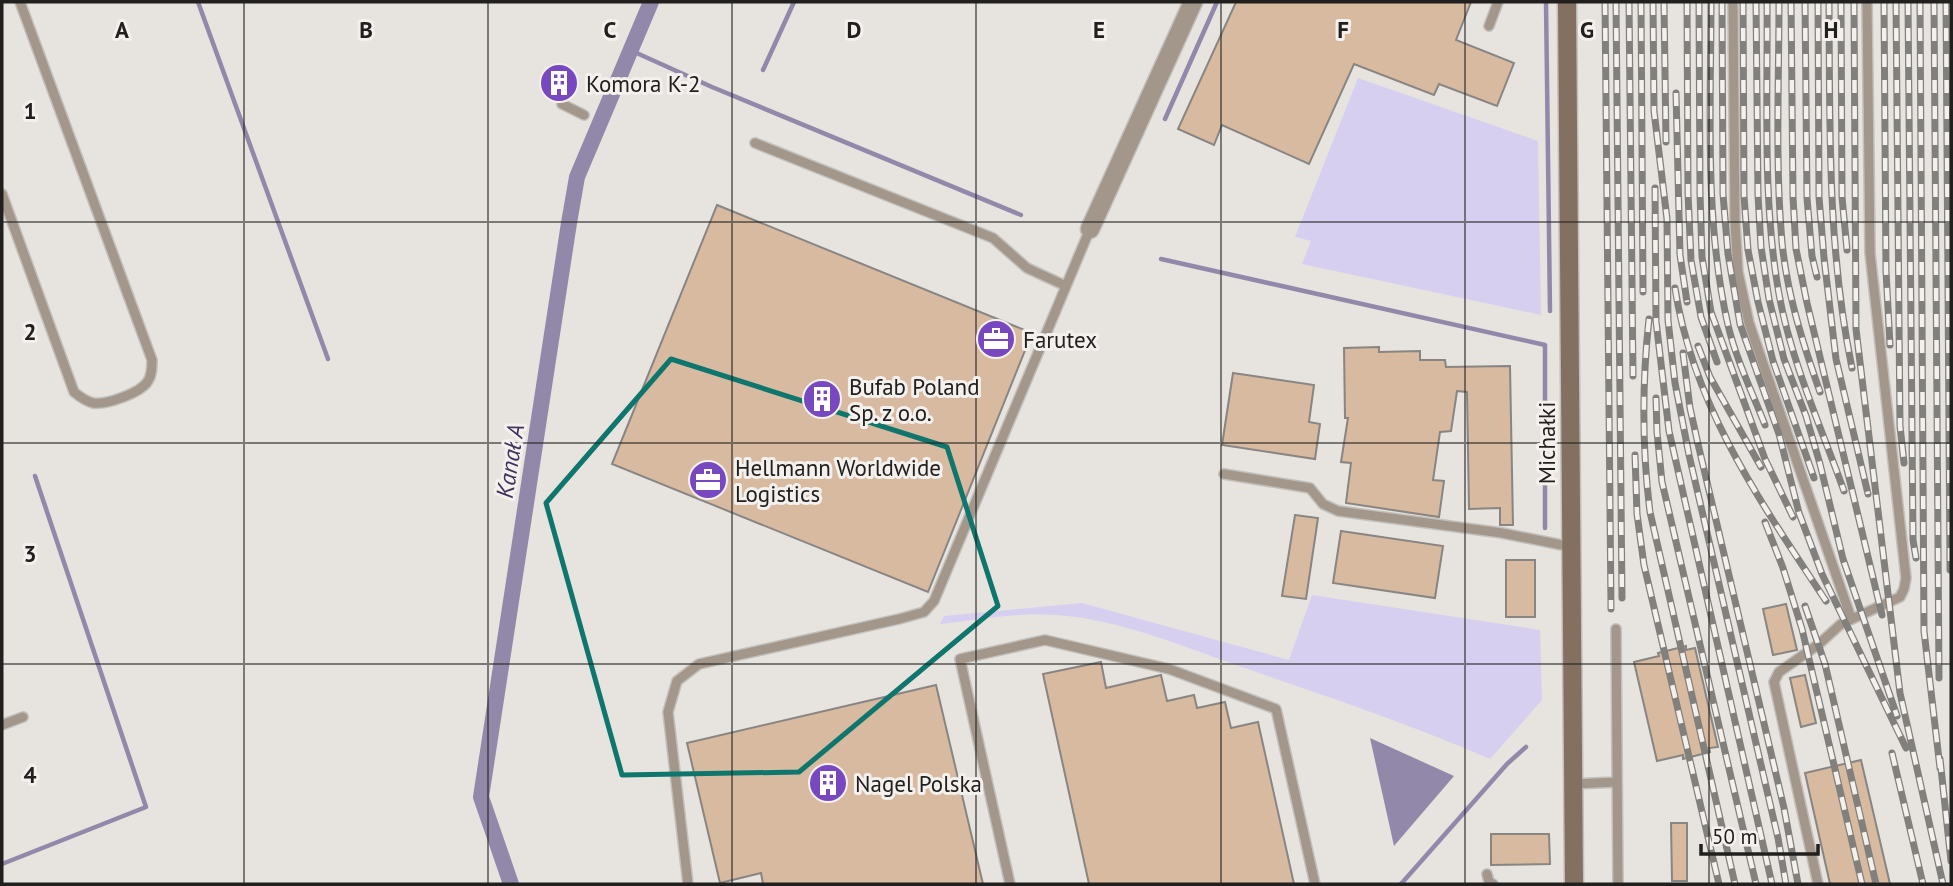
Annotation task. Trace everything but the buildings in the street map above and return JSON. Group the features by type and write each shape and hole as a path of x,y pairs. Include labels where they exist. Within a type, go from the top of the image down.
{"street":[{"path":"1090,229 1193,2"},
{"name":"Michałki","path":"1567,2 1574,884"}],"lane":[{"path":"2,194 74,392 83,400 95,404 141,390 148,381 152,360 20,2"},
{"path":"1489,26 1498,2"},
{"path":"1733,2 1738,272 1749,323 1852,618"},
{"path":"1818,884 1774,682 1779,672 1852,618 1900,597 1906,578 1870,254 1867,2"},
{"path":"562,104 584,115"},
{"path":"755,143 993,239 1027,268 1066,286"},
{"path":"688,884 668,712 677,681 699,664 924,612 934,601 1090,229"},
{"path":"1224,474 1310,488 1323,504 1338,511 1502,533 1572,547"},
{"path":"1616,629 1618,884"},
{"path":"1010,884 960,659 1045,640 1169,669 1276,709 1315,884"},
{"path":"2,725 23,717"},
{"path":"1573,784 1617,782"},
{"path":"1487,874 1489,882 1493,884"}],"highlighted area":[{"path":"671,359 947,447 998,606 799,772 622,775 546,503"}],"shaded area":[{"path":"1358,78 1538,141 1541,315 1302,264 1311,241 1295,237"},
{"path":"1312,595 1540,630 1542,700 1490,759 1338,700 1105,622 1042,614 940,624 944,616 1082,603 1289,660"},
{"path":"1370,738 1454,776 1394,846"}],"waterway":[{"path":"198,2 328,359"},
{"name":"Kanał A","path":"511,884 481,797 569,223 577,177 651,2"},
{"path":"763,70 794,2"},
{"path":"1165,119 1217,2"},
{"path":"1546,2 1550,311"},
{"path":"630,50 712,87 1021,215"},
{"path":"1161,259 1545,345 1545,528"},
{"path":"2,864 146,807 35,476"},
{"path":"1401,884 1507,764 1526,747"}],"railway":[{"path":"1605,2 1611,609"},
{"path":"1616,2 1622,598"},
{"path":"1629,2 1633,376"},
{"path":"1641,2 1643,292"},
{"path":"1653,2 1654,111 1667,219 1668,320 1675,383 1689,455 1778,838 1786,884"},
{"path":"1664,2 1666,142"},
{"path":"1687,2 1691,260 1701,317 1717,362"},
{"path":"1699,2 1702,257 1711,312 1765,459 1793,517"},
{"path":"1711,2 1710,164 1720,285 1731,338 1765,425"},
{"path":"1722,2 1723,194 1728,254 1740,324 1779,434 1799,513 1822,574 1906,748"},
{"path":"1743,2 1744,196 1748,250 1773,361 1814,478"},
{"path":"1756,2 1758,195 1761,247 1769,299 1784,359 1806,416 1820,464 1843,559 1897,716"},
{"path":"1767,2 1768,186 1779,294 1799,369 1844,491"},
{"path":"1779,2 1778,152 1782,242 1796,318 1820,392"},
{"path":"1791,2 1796,249 1882,615"},
{"path":"1805,2 1807,198 1812,256 1817,277"},
{"path":"1818,2 1819,197 1824,258 1836,359 1868,494"},
{"path":"1829,2 1834,231 1852,368"},
{"path":"1841,2 1842,197 1847,250"},
{"path":"1854,2 1856,329 1900,693 1943,884"},
{"path":"1884,2 1886,271 1890,345"},
{"path":"1896,2 1900,426 1904,463"},
{"path":"1908,2 1913,540 1916,558"},
{"path":"1920,2 1924,631 1940,768"},
{"path":"1934,2 1939,678"},
{"path":"1946,2 1950,570"},
{"path":"1676,93 1680,255 1687,302"},
{"path":"1655,188 1656,321 1669,431 1772,884"},
{"path":"1675,288 1697,373 1714,413 1754,490 1826,601"},
{"path":"1649,319 1644,416 1650,512 1735,884"},
{"path":"1698,346 1710,377 1761,467"},
{"path":"1683,353 1690,408 1784,808 1798,884"},
{"path":"1656,398 1662,482 1756,884"},
{"path":"1635,455 1637,514 1644,565 1719,884"},
{"path":"1765,522 1802,629 1862,884"},
{"path":"1805,606 1825,664 1876,884"},
{"path":"1892,753 1923,884"},
{"path":"1940,759 1951,861"}],"place":[{"name":"Komora K-2","path":"559,83"},
{"name":"Farutex","path":"996,339"},
{"name":"Bufab Poland Sp. z o.o.","path":"822,399"},
{"name":"Hellmann Worldwide Logistics","path":"708,480"},
{"name":"Nagel Polska","path":"828,783"}]}
